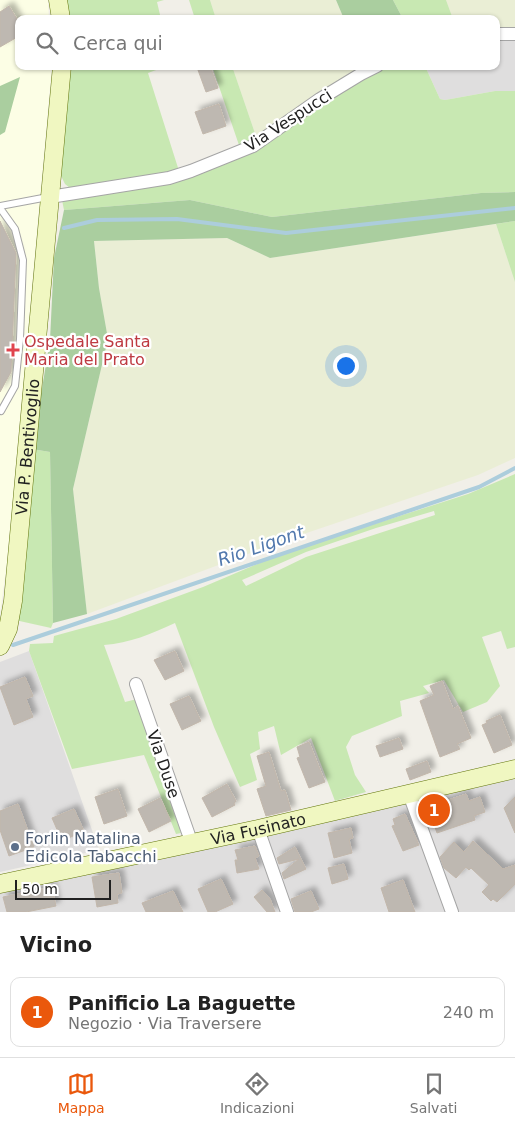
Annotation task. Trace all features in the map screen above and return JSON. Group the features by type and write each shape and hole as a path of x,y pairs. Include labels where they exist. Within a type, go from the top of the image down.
{"street":[{"path":"58,0 60,15"},
{"path":"500,34 515,34"},
{"name":"Via P. Bentivoglio","path":"0,646 8,629 13,601 62,70"},
{"name":"Via Vespucci","path":"50,197 169,178 191,171 253,146 320,99 369,70"},
{"name":"Via Duse","path":"136,684 192,844"},
{"name":"Via Fusinato","path":"0,884 192,844 515,769"},
{"path":"409,794 452,912"},
{"path":"258,829 287,912"}],"lane":[{"path":"0,410 2,411 15,386 20,339 23,260 15,229 0,207 50,197"}],"shaded area":[{"name":"Ospedale Santa Maria del Prato","path":"0,0 48,0 49,15 15,15 15,70 52,70 7,563 0,614"},
{"path":"210,0 336,0 342,15 215,15"},
{"path":"446,0 515,0 515,34 500,34 500,15 452,15"},
{"path":"500,34 515,34 515,91 495,91 445,100 440,99 427,70 500,70"},
{"path":"233,70 357,70 258,142"},
{"path":"496,224 515,282 515,458 478,475 280,542 87,614 73,489 108,339 99,288 94,241 227,238 270,258"},
{"path":"29,651 99,850 0,872 0,662"},
{"path":"515,770 515,912 455,912 415,796"},
{"path":"403,799 427,854 448,912 290,912 265,833"},
{"path":"254,833 284,912 0,912 0,883"}],"green space":[{"path":"65,0 164,0 157,2 160,15 67,15"},
{"path":"189,0 210,0 215,15 194,15"},
{"path":"336,0 393,0 401,15 342,15"},
{"path":"393,0 446,0 452,15 401,15"},
{"path":"69,70 156,70 148,73 179,171 241,151 213,70 233,70 258,142 373,70 427,70 440,99 445,100 495,91 515,91 515,192 481,193 272,217 190,200 64,210 61,195 70,188 65,184 61,176"},
{"path":"20,77 5,132 0,135 0,86"},
{"path":"515,192 515,221 270,258 227,238 94,241 99,288 108,339 73,489 87,614 53,623 50,452 32,449 50,340 54,258 64,210 190,200 272,217 481,193"},
{"path":"515,221 515,282 496,224"},
{"path":"32,449 50,452 53,623 51,628 15,620"},
{"path":"515,474 515,647 507,649 501,631 482,637 500,686 487,702 463,712 444,680 423,686 429,693 400,701 402,716 352,736 346,747 355,775 366,792 335,801 311,738 281,755 274,726 258,732 260,749 250,754 257,780 240,787 214,727 175,623 140,637 104,645 125,702 137,699 181,833 176,834 144,755 72,769 29,651 30,644 53,643 54,636 116,619 203,587 281,554 468,494","holes":["434,511 435,515 306,557 246,586 242,580 306,552 376,528"]}],"building":[{"path":"9,6 15,16 15,38 0,47 0,12"},
{"path":"198,70 211,70 218,88 206,92"},
{"path":"219,104 226,126 203,134 195,112"},
{"path":"0,221 16,253 11,372 0,392"},
{"path":"175,651 184,671 165,680 154,660"},
{"path":"25,677 33,696 26,699 33,717 14,725 0,687"},
{"path":"442,681 453,709 458,706 471,738 457,744 460,749 440,757 420,701 434,695 430,686"},
{"path":"189,696 201,721 182,730 170,704"},
{"path":"500,715 512,745 494,753 482,725 487,723 486,721"},
{"path":"399,738 403,749 380,757 376,746"},
{"path":"309,742 325,782 309,788 297,758 300,757 297,747"},
{"path":"269,752 281,791 285,790 291,810 266,816 257,789 266,786 257,756"},
{"path":"427,761 431,772 410,780 406,769"},
{"path":"227,784 236,801 235,805 212,817 202,798"},
{"path":"118,789 127,816 104,824 95,797"},
{"path":"466,794 469,801 480,797 485,812 474,816 475,820 437,833 428,807"},
{"path":"515,797 515,833 504,808"},
{"path":"160,798 171,821 149,832 138,809"},
{"path":"18,804 34,847 9,856 0,830 0,811"},
{"path":"74,809 84,831 62,841 52,818"},
{"path":"405,814 419,845 403,851 392,826 395,825 393,819"},
{"path":"351,828 353,838 349,839 352,853 334,858 328,833"},
{"path":"473,841 503,869 515,865 515,884 497,902 493,899 491,901 482,892 489,885 471,868 469,870 466,867 456,878 444,868 440,857 454,842 464,852"},
{"path":"255,846 259,856 255,858 259,869 237,873 235,860 238,860 235,850"},
{"path":"295,847 306,869 284,879 282,873 299,859 279,864 277,858"},
{"path":"344,864 348,879 332,884 328,868"},
{"path":"119,873 122,893 117,894 118,903 97,907 92,877"},
{"path":"221,879 233,904 215,912 208,912 198,889"},
{"path":"403,880 415,912 389,912 381,888"},
{"path":"52,887 56,906 26,912 7,912 3,897"},
{"path":"262,890 270,899 275,912 267,912 254,897"},
{"path":"173,891 183,912 146,912 142,903"},
{"path":"311,891 319,909 311,912 295,912 291,899"}],"waterway":[{"path":"64,228 97,220 177,219 286,233 515,208"},
{"name":"Rio Ligont","path":"13,645 479,487 515,468"}],"place":[{"name":"Ospedale Santa Maria del Prato","path":"13,350"},
{"name":"Panificio La Baguette","path":"434,810"},
{"name":"Forlin Natalina Edicola Tabacchi","path":"15,847"}]}
